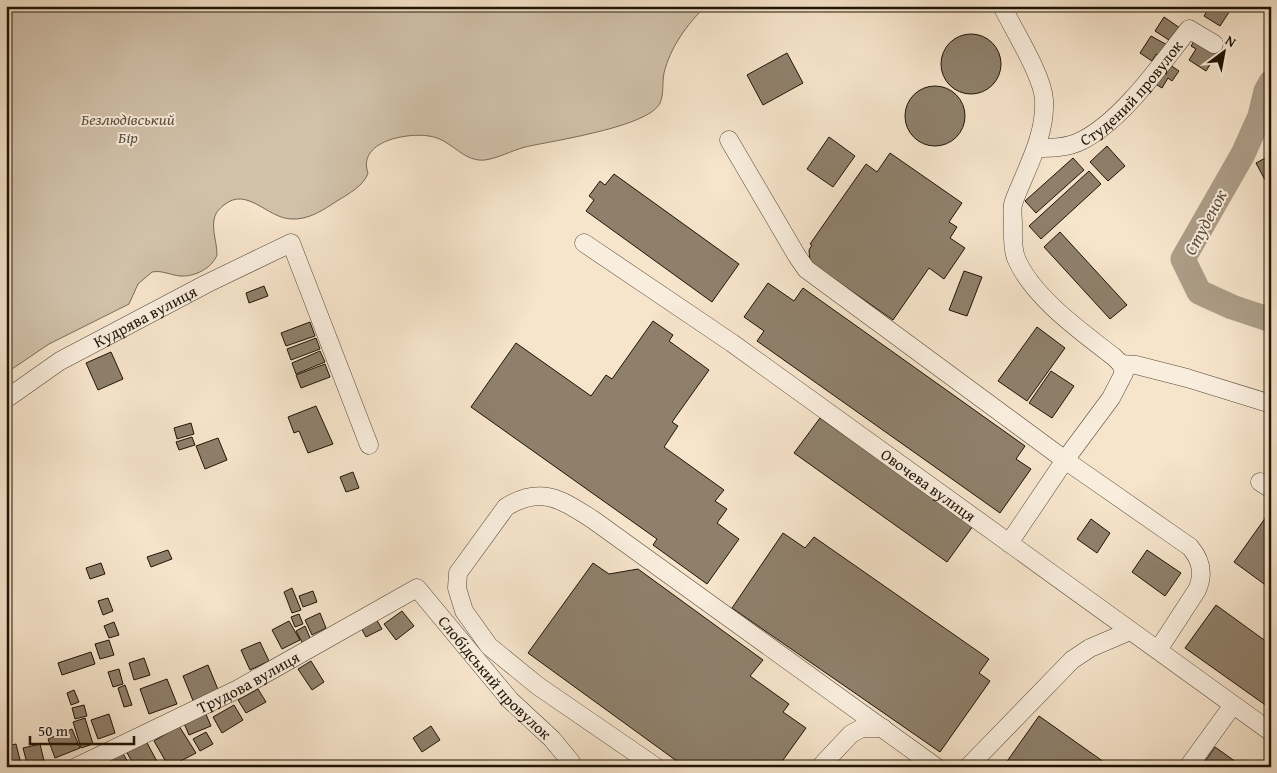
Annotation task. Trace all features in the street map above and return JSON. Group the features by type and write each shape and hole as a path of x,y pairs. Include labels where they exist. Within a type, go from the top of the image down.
{"street":[{"path":"1002,6 1035,72 1044,98 1044,118 1036,148 1013,204 1013,238 1016,257 1029,279 1054,307 1121,364 1124,373 1120,382 1009,543"},
{"name":"Студений провулок","path":"1036,148 1054,148 1080,142 1104,125 1142,88 1189,29 1214,44"},
{"path":"729,140 796,256 806,268 1065,460 1190,547 1196,555 1202,572 1197,590 1158,650"},
{"name":"Кудрява вулиця","path":"6,399 60,362 206,284 292,243 369,445"},
{"name":"Овочева вулиця","path":"584,243 732,343 1271,732"},
{"path":"1121,364 1136,365 1187,378 1271,404"},
{"path":"656,767 531,680 489,646 464,611 457,588 458,573 506,507 516,501 538,496 550,496 578,510 936,767"},
{"name":"Трудова вулиця","path":"76,767 238,689 417,588"},
{"name":"Слобідський провулок","path":"417,588 510,700 552,739 571,762 571,767"},
{"path":"968,767 1072,660 1090,648 1130,631"},
{"path":"1188,767 1233,705"},
{"path":"820,767 851,734 862,728 883,728"}],"green space":[{"name":"Безлюдівський Бір","path":"6,6 706,6 686,29 670,55 664,73 660,103 652,112 619,126 525,147 485,160 466,156 443,141 428,136 416,135 390,140 379,145 371,152 367,161 368,173 359,186 321,211 304,218 291,219 282,217 249,201 241,199 232,200 215,215 214,228 217,255 207,268 186,276 152,272 138,284 129,304 49,344 6,373"}],"building":[{"path":"1210,6 1233,6 1220,26 1204,16"},
{"path":"1164,17 1180,28 1172,42 1155,31"},
{"path":"971,34 988,39 996,47 1001,64 996,81 988,89 971,94 954,89 946,81 941,64 946,47 954,39"},
{"path":"1151,36 1169,46 1162,58 1156,54 1152,61 1140,53"},
{"path":"1196,38 1218,52 1206,71 1189,60 1196,49 1191,46"},
{"path":"787,53 803,83 763,105 747,75"},
{"path":"1167,63 1179,71 1172,81 1168,78 1162,88 1154,83"},
{"path":"935,86 947,88 960,99 965,116 963,128 952,141 935,146 923,144 910,133 905,116 907,104 918,91"},
{"path":"829,137 855,156 833,187 807,169"},
{"path":"1107,146 1125,166 1108,181 1090,162"},
{"path":"890,153 962,203 949,222 957,227 950,238 965,248 944,279 929,268 893,320 810,262 809,250 812,245 810,244 866,164 877,172"},
{"path":"1271,155 1271,177 1265,180 1256,163"},
{"path":"1073,158 1084,170 1036,213 1025,201"},
{"path":"1089,171 1101,184 1041,239 1029,226"},
{"path":"614,174 739,264 712,302 586,211 594,200 589,196 600,181 605,185"},
{"path":"1060,232 1127,305 1110,319 1044,247"},
{"path":"964,271 982,277 967,316 949,310"},
{"path":"768,283 794,301 803,288 1025,446 1016,459 1031,469 1000,513 757,341 764,331 744,317"},
{"path":"264,286 268,296 249,303 246,293"},
{"path":"653,321 673,335 669,341 709,370 672,422 678,426 664,447 724,490 715,501 727,509 717,523 739,539 707,584 653,545 657,539 471,407 516,343 591,396 606,375 612,379"},
{"path":"310,322 315,336 286,346 281,333"},
{"path":"1037,327 1065,348 1027,401 998,381"},
{"path":"316,338 320,349 291,360 287,349"},
{"path":"320,351 325,362 296,374 292,363"},
{"path":"111,352 123,379 98,390 86,363"},
{"path":"325,364 330,377 301,388 296,375"},
{"path":"1051,371 1074,386 1052,418 1029,403"},
{"path":"316,406 333,444 308,453 299,431 294,433 288,417"},
{"path":"820,418 973,526 947,562 794,453"},
{"path":"191,423 194,434 177,439 174,428"},
{"path":"192,437 195,445 179,450 176,442"},
{"path":"218,438 227,460 205,469 196,446"},
{"path":"353,472 359,488 346,492 340,477"},
{"path":"1266,517 1271,520 1271,589 1234,562"},
{"path":"1091,519 1110,533 1097,553 1077,539"},
{"path":"783,533 805,548 814,537 989,659 979,673 990,681 940,752 732,608"},
{"path":"168,550 172,559 151,567 147,557"},
{"path":"1147,550 1181,573 1165,596 1132,572"},
{"path":"101,563 105,574 90,579 86,568"},
{"path":"593,563 609,574 638,569 763,660 750,676 789,704 783,712 806,728 778,767 685,767 528,653"},
{"path":"292,588 301,610 292,613 284,592"},
{"path":"313,591 317,602 303,607 299,596"},
{"path":"108,598 113,611 103,615 98,601"},
{"path":"1216,605 1271,645 1271,709 1185,648"},
{"path":"402,611 414,626 396,640 384,624"},
{"path":"320,613 326,628 312,635 305,620"},
{"path":"299,614 303,624 295,627 291,617"},
{"path":"375,617 382,629 366,637 360,626"},
{"path":"289,621 300,640 282,649 272,630"},
{"path":"114,622 119,635 109,638 104,626"},
{"path":"305,626 311,640 303,644 296,631"},
{"path":"109,640 114,655 100,659 95,644"},
{"path":"260,642 269,661 250,670 241,650"},
{"path":"91,652 95,664 62,675 58,663"},
{"path":"144,658 150,675 134,680 129,663"},
{"path":"311,661 324,682 312,690 298,669"},
{"path":"208,665 219,692 194,703 183,676"},
{"path":"119,669 123,684 113,687 108,672"},
{"path":"167,679 177,704 149,714 140,689"},
{"path":"125,685 132,705 124,707 118,688"},
{"path":"258,689 266,702 246,713 238,700"},
{"path":"74,690 79,702 71,705 67,693"},
{"path":"84,705 87,716 75,719 72,708"},
{"path":"234,705 243,720 222,733 213,717"},
{"path":"205,712 211,726 189,735 183,721"},
{"path":"109,714 115,733 98,739 91,720"},
{"path":"1039,716 1111,767 1003,767"},
{"path":"85,718 93,744 81,748 73,722"},
{"path":"179,726 196,753 169,767 154,741"},
{"path":"431,726 440,740 422,752 413,738"},
{"path":"72,729 80,748 55,758 48,739"},
{"path":"206,732 213,744 200,751 193,739"},
{"path":"146,741 160,767 135,767 126,751"},
{"path":"16,744 21,764 6,767 6,746"},
{"path":"40,744 45,765 28,767 23,748"},
{"path":"1215,747 1243,767 1201,767"},
{"path":"122,752 131,767 103,767 101,764"}],"waterway":[{"name":"Студенок","path":"1271,82 1266,91 1260,116 1243,154 1183,259 1199,292 1232,307 1271,320"}]}
